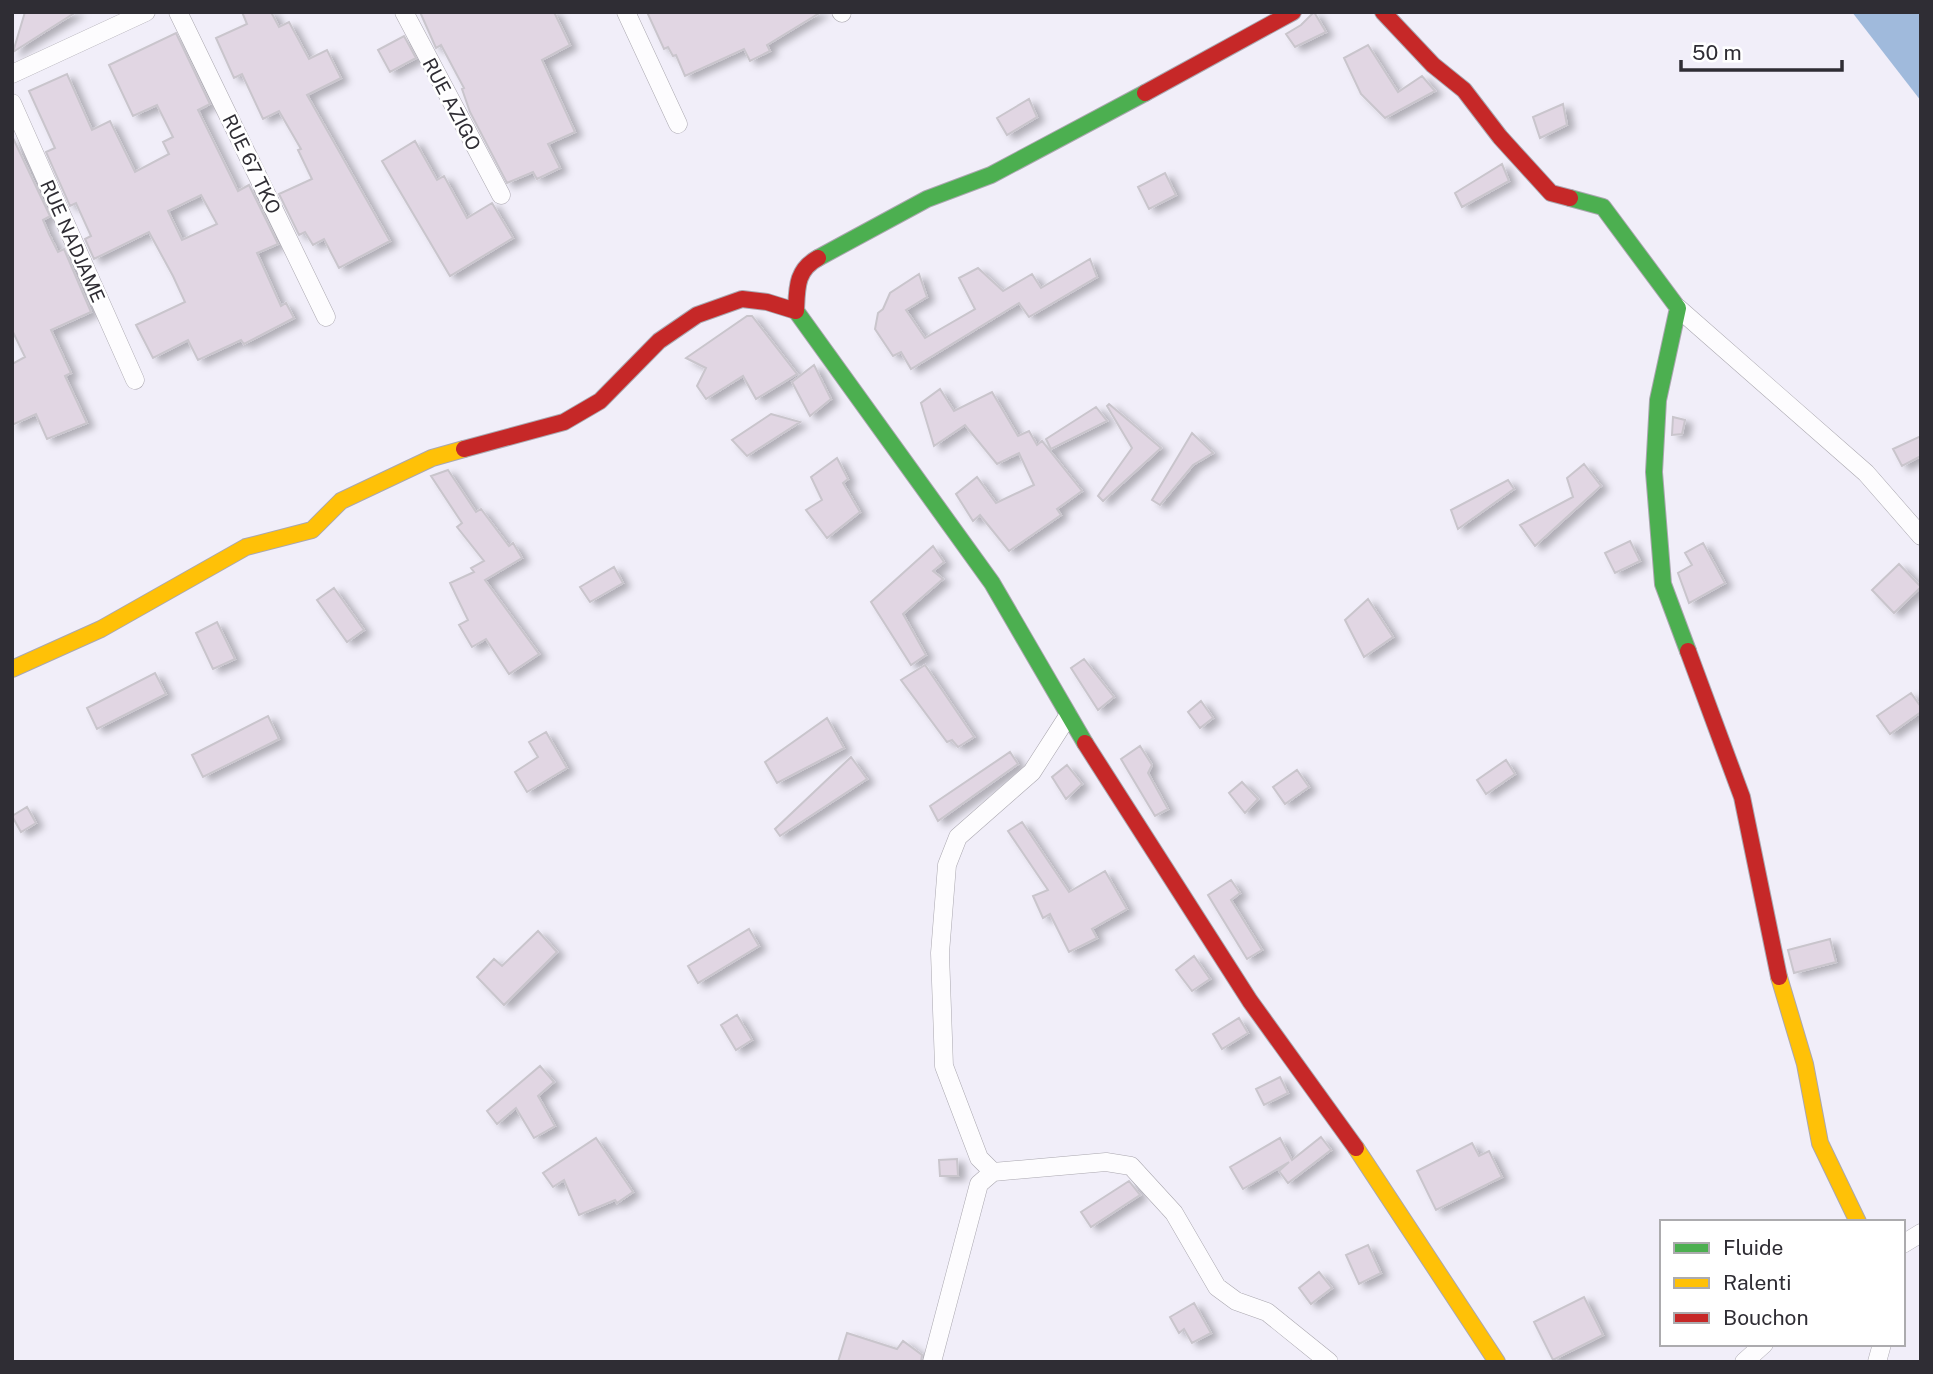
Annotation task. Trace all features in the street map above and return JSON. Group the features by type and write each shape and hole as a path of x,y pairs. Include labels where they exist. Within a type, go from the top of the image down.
{"street":[{"name":"RUE 67 TKO","path":"178,12 326,317"},
{"name":"RUE AZIGO","path":"404,12 501,195"},
{"path":"625,12 678,124"},
{"path":"796,311 798,277 807,264 927,199 991,175 1074,132 1293,12"},
{"path":"1383,12 1433,65 1464,90 1500,136 1551,193 1602,207 1678,308 1866,473 1921,536"},
{"path":"12,74 142,13"},
{"name":"RUE NADJAME","path":"12,103 135,380"},
{"path":"12,669 101,629 246,547 312,530 341,501 432,458 564,422 600,401 659,341 697,315 742,299 767,302 796,311 992,583 1068,716 1250,1001 1373,1172 1497,1362"},
{"path":"1678,308 1673,345 1658,400 1654,472 1663,584 1742,797 1773,958 1805,1063 1820,1143 1857,1220"},
{"path":"993,1172 979,1158 944,1066 940,953 947,865 958,837 1032,772 1068,716"},
{"path":"932,1362 979,1184 993,1172 1105,1162 1131,1166 1174,1213 1217,1287 1236,1301 1267,1312 1329,1362"},
{"path":"1905,1243 1921,1233"},
{"path":"1744,1362 1762,1346"}],"water":[{"path":"1852,12 1921,12 1921,101"}],"building":[{"path":"25,12 76,12 13,52"},
{"path":"242,12 271,12 279,27 289,22 309,59 327,50 341,78 307,95 390,241 339,268 324,239 313,245 305,232 299,235 279,194 312,179 298,150 301,149 279,111 263,119 242,74 234,78 216,38 247,24"},
{"path":"420,12 554,12 570,45 542,60 575,132 548,144 560,168 537,179 533,172 507,183 470,112 462,89 464,88 441,45 436,48"},
{"path":"647,12 821,12 767,45 770,51 750,61 744,49 685,76 676,55 673,56 668,47 664,49"},
{"path":"1314,12 1326,32 1295,47 1286,34 1301,25"},
{"path":"176,33 210,104 198,110 238,191 249,185 278,244 257,253 281,306 286,303 294,318 244,344 241,340 198,360 188,340 153,358 136,325 185,302 173,276 149,232 94,259 85,239 91,236 76,203 70,206 46,152 55,148 29,91 67,74 92,130 110,121 135,172 169,154 163,142 173,137 157,105 133,116 109,65","holes":["201,195 217,224 182,240 168,211"]},
{"path":"404,36 416,58 390,72 378,50"},
{"path":"1368,45 1398,92 1422,76 1435,91 1385,118 1361,94 1344,58"},
{"path":"1029,99 1037,117 1007,135 997,118"},
{"path":"1563,104 1567,125 1540,138 1533,117"},
{"path":"12,136 50,216 43,220 49,234 58,252 64,249 91,312 51,330 71,373 65,376 87,423 47,439 36,414 12,425 12,364 25,357 12,330"},
{"path":"415,141 437,180 444,176 467,218 492,203 513,238 450,276 382,161"},
{"path":"1502,164 1509,181 1462,207 1455,193"},
{"path":"1165,173 1176,195 1149,209 1138,187"},
{"path":"1090,259 1097,277 1029,317 1019,303 911,369 901,352 893,356 875,329 878,313 883,309 890,293 919,274 927,297 906,310 925,338 975,309 959,278 978,268 1003,291 1032,274 1041,288"},
{"path":"747,316 752,316 797,374 756,399 743,376 706,399 697,386 706,368 686,358"},
{"path":"814,365 831,399 810,416 792,382"},
{"path":"940,389 954,411 992,392 1018,436 1029,431 1037,445 1042,441 1082,491 1057,509 1061,515 1009,551 980,515 973,521 956,494 977,477 996,503 1034,485 1019,453 997,464 965,425 934,446 921,403"},
{"path":"1109,404 1161,448 1103,501 1098,496 1132,448 1107,406"},
{"path":"1096,407 1107,421 1051,449 1046,439"},
{"path":"771,414 800,422 747,456 732,440"},
{"path":"1673,417 1685,420 1682,434 1672,435"},
{"path":"1192,433 1213,453 1193,465 1160,505 1152,500"},
{"path":"1921,436 1921,456 1902,466 1893,449"},
{"path":"837,458 848,479 843,483 860,512 827,538 806,510 822,500 811,477"},
{"path":"1584,464 1601,486 1535,546 1520,525 1573,497 1567,478"},
{"path":"448,470 476,512 481,509 509,546 513,543 522,558 485,580 539,654 509,674 486,639 472,647 459,625 468,620 450,583 474,572 471,568 484,561 457,527 462,523 431,476"},
{"path":"1508,480 1514,489 1458,529 1451,510"},
{"path":"1630,541 1640,561 1615,573 1605,553"},
{"path":"1703,543 1725,583 1689,603 1678,573 1692,565 1685,553"},
{"path":"933,546 944,562 933,571 943,579 903,614 926,655 911,665 871,602"},
{"path":"1899,564 1921,587 1894,613 1872,590"},
{"path":"614,567 623,583 590,602 580,587"},
{"path":"334,588 364,630 347,642 317,600"},
{"path":"1368,599 1393,637 1364,657 1345,620"},
{"path":"217,622 235,659 213,669 196,633"},
{"path":"1084,659 1114,697 1098,710 1071,668"},
{"path":"925,665 974,737 958,747 952,740 947,742 901,680"},
{"path":"155,673 166,694 97,729 87,708"},
{"path":"1911,693 1921,707 1921,712 1890,734 1877,716"},
{"path":"1201,701 1213,718 1200,728 1188,712"},
{"path":"268,716 279,739 203,777 192,755"},
{"path":"827,718 844,748 777,783 765,762"},
{"path":"546,732 567,768 527,792 515,772 538,757 529,742"},
{"path":"1140,746 1152,765 1148,773 1168,809 1155,816 1121,759"},
{"path":"1010,752 1018,764 938,821 930,806"},
{"path":"851,757 867,779 780,836 775,829"},
{"path":"1506,760 1515,774 1486,794 1477,780"},
{"path":"1067,765 1082,784 1066,799 1052,777"},
{"path":"1297,770 1309,787 1285,804 1273,787"},
{"path":"1242,782 1258,799 1245,813 1229,793"},
{"path":"27,807 36,823 21,832 12,816"},
{"path":"1022,822 1069,892 1105,871 1127,909 1092,929 1097,938 1069,952 1050,914 1043,918 1033,896 1048,890 1008,831"},
{"path":"1231,880 1240,893 1231,900 1262,950 1247,959 1208,895"},
{"path":"749,929 759,946 698,983 688,966"},
{"path":"538,931 557,952 504,1005 477,977 494,959 502,966"},
{"path":"1830,939 1836,962 1794,973 1788,950"},
{"path":"1194,956 1210,979 1192,991 1176,970"},
{"path":"737,1015 752,1040 736,1050 721,1025"},
{"path":"1239,1018 1248,1033 1222,1049 1213,1034"},
{"path":"540,1066 554,1082 538,1096 555,1126 534,1138 516,1108 497,1124 487,1111"},
{"path":"1280,1077 1288,1093 1264,1105 1256,1089"},
{"path":"1321,1137 1331,1150 1288,1183 1279,1171 1289,1162 1243,1189 1230,1167 1280,1138 1292,1160"},
{"path":"596,1138 633,1192 617,1203 615,1200 579,1215 564,1180 553,1187 543,1173"},
{"path":"1472,1143 1479,1156 1489,1151 1502,1177 1436,1210 1417,1171"},
{"path":"957,1159 958,1176 940,1176 939,1160"},
{"path":"1129,1181 1140,1195 1091,1227 1081,1212"},
{"path":"1368,1245 1381,1273 1359,1284 1346,1255"},
{"path":"1319,1272 1332,1288 1311,1304 1299,1288"},
{"path":"1584,1297 1603,1335 1553,1360 1534,1322"},
{"path":"1194,1303 1211,1333 1192,1343 1184,1329 1179,1333 1170,1317"},
{"path":"847,1333 897,1349 903,1341 922,1355 921,1362 838,1362"}],"traffic: fast":[{"path":"818,258 927,199 991,175 1145,93"},
{"path":"1570,198 1603,207 1678,308 1658,400 1654,472 1663,584 1688,651"},
{"path":"796,311 992,583 1085,743"}],"traffic: slow":[{"path":"12,669 101,629 246,547 312,530 341,501 432,458 464,449"},
{"path":"1779,977 1805,1064 1820,1143 1857,1220"},
{"path":"1356,1148 1497,1362"}],"traffic: jam":[{"path":"1145,93 1293,12"},
{"path":"1383,12 1433,65 1464,90 1500,137 1551,193 1570,198"},
{"path":"464,449 564,422 600,401 659,341 697,315 742,299 767,302 796,311 799,280 805,268 818,258"},
{"path":"1688,651 1742,797 1779,977"},
{"path":"1085,743 1250,1001 1356,1148"}]}
